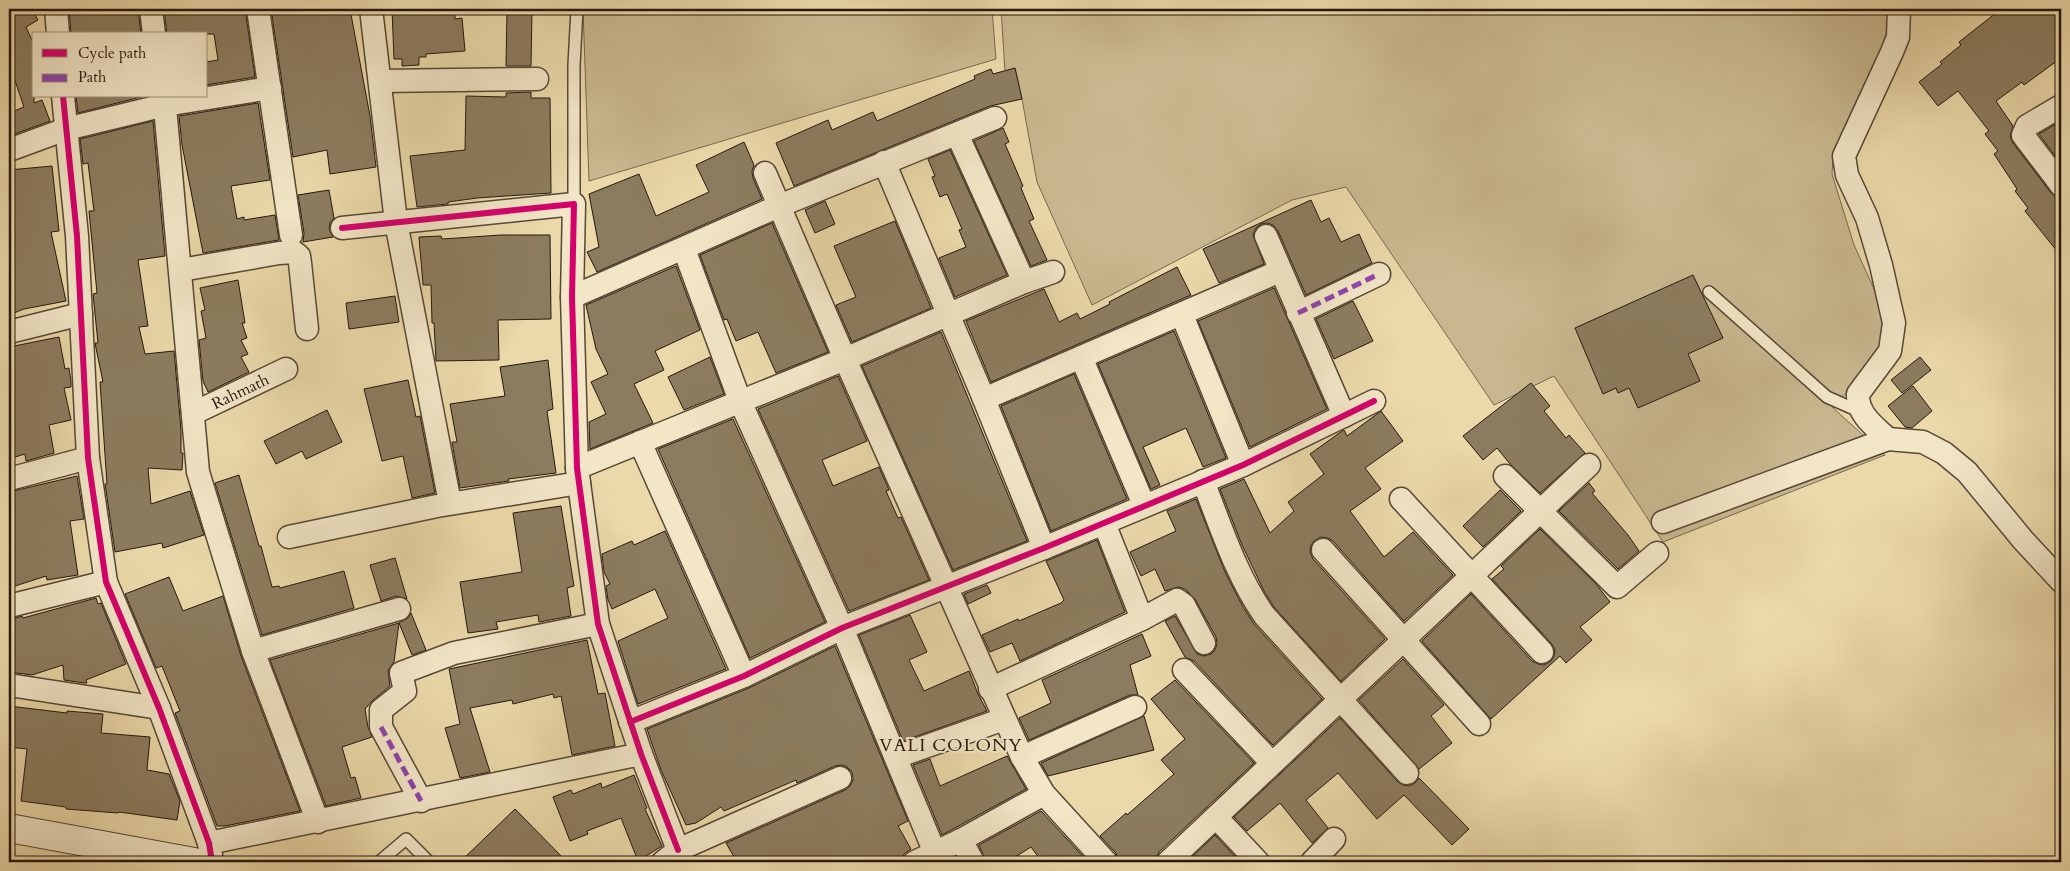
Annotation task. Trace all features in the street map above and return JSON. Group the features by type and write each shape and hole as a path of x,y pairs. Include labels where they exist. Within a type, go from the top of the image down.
{"street":[{"path":"56,9 58,32"},
{"path":"151,9 154,32"},
{"path":"258,9 291,235"},
{"path":"371,9 396,222 450,503"},
{"path":"1888,439 1863,413 1858,402 1858,394 1890,351 1894,323 1881,265 1867,218 1847,175 1844,156 1898,37 1898,9"},
{"path":"380,81 537,79"},
{"path":"208,95 270,88"},
{"path":"63,98 77,236 88,458 106,582 158,708 205,856"},
{"path":"9,150 66,129 164,100 182,98"},
{"path":"164,100 198,472 253,651 318,822"},
{"path":"2061,106 2027,126 2023,135 2061,185"},
{"path":"572,297 779,206 995,118"},
{"path":"957,134 1024,282"},
{"path":"884,162 984,399 1044,548"},
{"path":"765,173 990,689 1022,757 1044,794 1106,862"},
{"path":"342,228 574,204 572,297 578,475 598,624 641,754 670,856 840,778"},
{"path":"1266,236 1344,416"},
{"path":"684,249 740,401 842,628 934,852"},
{"path":"181,270 294,252 299,256 307,329"},
{"path":"984,399 1280,271"},
{"path":"288,536 578,475 640,442 845,359 1024,282 1053,272"},
{"path":"1298,313 1379,274"},
{"path":"9,332 81,314"},
{"path":"1182,315 1243,465"},
{"path":"1081,357 1144,505"},
{"name":"Rahmath","path":"194,413 286,369"},
{"path":"630,722 744,676 842,628 1044,548 1243,465 1374,402"},
{"path":"1663,522 1888,439 1923,442 1944,453 1967,472 2023,540 2061,581"},
{"path":"640,442 744,676"},
{"path":"9,479 88,458"},
{"path":"1168,862 1588,465"},
{"path":"1506,476 1617,587 1657,553"},
{"path":"1203,481 1244,584 1264,616 1407,773"},
{"path":"1401,499 1542,652"},
{"path":"1104,523 1142,619"},
{"path":"1323,550 1404,638 1479,724"},
{"path":"9,606 106,582"},
{"path":"990,689 1142,619 1178,600 1184,606 1204,643"},
{"path":"253,651 399,609"},
{"path":"421,801 381,727 380,710 405,691 401,673 454,653 598,624"},
{"path":"1184,670 1272,763"},
{"path":"9,685 158,708"},
{"path":"1022,757 1135,707"},
{"path":"896,757 1004,719"},
{"path":"9,828 129,857 205,856 318,822 641,754"},
{"path":"915,862 961,840 1044,794"},
{"path":"1216,817 1258,862"},
{"path":"1312,862 1334,839"},
{"path":"961,840 973,862"}],"lane":[{"path":"574,204 574,65 577,9"},
{"path":"1709,292 1827,397 1863,413"},
{"path":"379,862 406,839 429,862"}],"shaded area":[{"path":"583,9 992,9 996,59 589,181"},
{"path":"1001,9 1893,9 1888,45 1833,157 1832,174 1854,245 1884,311 1885,342 1865,375 1832,407 1885,455 1663,542 1554,376 1494,405 1346,187 1292,200 1092,305 1037,182 1015,69 1005,71"}],"building":[{"path":"22,9 32,9 38,20 26,27 32,40 32,98 34,98 34,103 42,100 50,121 9,136 9,113 24,107 9,63 9,16"},
{"path":"69,9 138,9 141,32 71,32"},
{"path":"164,9 245,9 255,77 208,85 208,62 218,60 214,34 208,34 208,32 167,32"},
{"path":"271,9 350,9 370,116 376,167 330,174 327,150 293,157"},
{"path":"392,9 455,9 455,19 462,18 465,51 426,54 426,57 419,57 419,65 402,66 402,59 394,59"},
{"path":"507,9 532,9 531,66 506,66"},
{"path":"2001,9 2061,9 2061,58 2024,85 2022,82 1996,101 2013,126 2010,136 2013,143 2051,193 2061,198 2061,256 2025,211 2028,208 2015,191 2017,189 1994,154 1998,151 1985,134 1989,131 1958,91 1938,106 1919,82 1942,64 1940,62 1961,45 1959,42"},
{"path":"1015,68 1022,99 990,106 794,186 776,143 828,120 832,130 873,112 877,121 975,79 974,76 991,69 993,74"},
{"path":"531,92 531,98 550,98 551,193 477,198 448,202 448,204 417,207 410,156 465,150 466,96 506,97 506,93"},
{"path":"76,98 137,98 78,113"},
{"path":"258,103 270,180 231,186 237,219 244,217 244,220 275,215 279,240 203,253 182,145 179,116"},
{"path":"153,121 165,256 138,260 148,326 139,327 145,354 174,351 181,430 181,453 183,453 182,470 148,468 151,504 190,491 204,535 163,548 162,543 115,552 105,484 107,484 100,382 103,382 95,343 98,343 93,294 97,293 89,211 94,211 88,163 83,164 80,139"},
{"path":"2061,121 2061,164 2039,134"},
{"path":"1003,128 1009,142 1005,144 1023,186 1021,188 1034,219 1029,221 1047,260 1031,266 974,141"},
{"path":"744,142 754,165 752,171 753,178 762,199 597,272 587,252 599,247 589,194 639,174 656,216 709,192 696,165"},
{"path":"950,150 1007,275 955,297 939,258 966,247 959,230 962,229 947,194 940,197 932,177 935,176 928,159"},
{"path":"52,166 59,231 51,232 66,301 24,309 9,315 9,170"},
{"path":"329,190 334,218 330,223 329,229 333,237 303,242 304,233 298,195"},
{"path":"1311,200 1321,222 1329,218 1341,242 1359,234 1372,263 1306,295 1278,231 1273,225 1267,223 1261,224 1256,228 1253,235 1264,264 1219,283 1203,249"},
{"path":"825,201 835,224 815,233 805,210"},
{"path":"895,221 931,308 852,342 836,305 856,297 834,246"},
{"path":"772,223 828,352 776,373 758,332 736,341 727,319 724,320 700,255"},
{"path":"501,235 550,235 551,319 498,320 499,360 436,361 431,285 423,285 419,237 441,236 442,239"},
{"path":"676,266 700,330 655,351 664,370 634,384 653,423 590,449 589,422 606,414 591,382 608,374 596,349 586,305"},
{"path":"1177,267 1191,295 991,382 966,321 1044,289 1059,322 1077,313 1080,319"},
{"path":"1693,275 1723,338 1688,354 1700,381 1638,408 1629,388 1618,393 1616,388 1603,394 1575,328"},
{"path":"238,280 245,323 242,323 247,338 241,340 248,354 241,357 249,372 208,392 203,381 199,340 206,338 201,311 205,310 200,288"},
{"path":"1274,288 1327,409 1250,447 1198,321"},
{"path":"395,296 399,322 349,329 346,303"},
{"path":"1353,301 1373,341 1334,359 1316,319"},
{"path":"1174,331 1226,458 1203,467 1186,428 1143,447 1160,485 1151,489 1098,364"},
{"path":"941,332 1027,541 953,570 862,366"},
{"path":"59,337 65,369 69,368 71,387 64,388 71,420 49,425 54,453 26,461 25,454 9,459 9,347"},
{"path":"710,357 724,394 684,410 668,377"},
{"path":"1920,357 1931,370 1902,393 1891,380"},
{"path":"548,360 553,409 547,411 556,473 460,488 452,442 457,442 450,404 505,396 500,367"},
{"path":"1074,374 1127,499 1051,531 1001,406"},
{"path":"838,376 867,441 822,460 833,486 879,467 889,490 886,491 898,518 901,517 929,580 849,611 758,409"},
{"path":"408,380 416,417 420,416 435,493 412,498 403,456 382,461 364,389"},
{"path":"1531,383 1550,406 1544,411 1566,438 1569,435 1585,453 1540,493 1510,464 1497,448 1483,460 1463,436"},
{"path":"1913,386 1932,411 1912,428 1905,427 1888,406"},
{"path":"327,410 342,442 306,459 302,451 276,464 264,441"},
{"path":"1381,411 1403,441 1365,468 1381,489 1350,511 1384,557 1413,532 1453,575 1404,621 1333,541 1321,537 1314,541 1310,552 1313,559 1385,639 1341,681 1274,607 1265,593 1242,545 1220,489 1244,479 1270,533 1294,511 1288,502 1324,474 1310,454 1344,430 1347,436"},
{"path":"733,419 825,622 750,658 658,449"},
{"path":"239,475 272,587 279,586 280,588 344,571 354,608 262,635 215,483"},
{"path":"77,476 84,519 70,521 78,575 47,580 46,576 9,588 9,492"},
{"path":"1589,483 1595,491 1592,493 1628,535 1639,551 1618,569 1559,511"},
{"path":"1500,490 1521,511 1483,547 1463,526"},
{"path":"1196,499 1225,572 1243,607 1254,624 1322,699 1273,745 1194,661 1185,657 1165,621 1175,616 1197,654 1203,656 1211,654 1217,644 1216,637 1195,599 1185,589 1178,587 1165,591 1155,569 1141,576 1130,552 1176,531 1167,511"},
{"path":"561,506 574,586 567,588 571,616 539,622 538,615 496,622 498,629 468,633 460,582 522,572 513,513"},
{"path":"1540,529 1596,584 1610,602 1580,627 1592,640 1566,663 1560,656 1491,719 1422,641 1471,594 1532,661 1544,665 1551,661 1555,650 1552,644 1492,579 1504,569 1501,566"},
{"path":"665,531 726,669 638,704 618,641 668,618 655,589 612,609 608,600 606,586 610,584 604,572 602,554 632,541 634,545"},
{"path":"1097,540 1125,612 1020,661 1012,643 990,652 982,635 1018,619 1019,621 1064,600 1046,561"},
{"path":"395,558 407,599 396,596 381,601 370,565"},
{"path":"169,577 183,611 223,596 241,656 300,811 217,826 175,713 180,711 162,666 156,668 125,594"},
{"path":"987,585 991,593 968,604 964,594"},
{"path":"96,598 98,604 101,603 126,664 86,680 87,683 64,680 63,665 32,675 9,672 9,620"},
{"path":"411,613 426,650 412,655 399,623 408,618"},
{"path":"910,615 927,652 909,660 924,691 969,671 987,711 903,741 859,635"},
{"path":"399,623 394,662 388,670 390,686 365,709 372,737 342,747 351,778 355,777 361,798 326,806 270,660"},
{"path":"1142,634 1151,656 1130,665 1138,695 1130,695 1029,740 1019,718 1051,703 1042,680"},
{"path":"587,640 598,694 605,693 615,746 572,755 561,696 554,698 553,694 513,704 512,700 470,708 490,772 460,778 445,728 460,724 449,669"},
{"path":"835,646 908,821 898,826 911,849 904,854 902,862 737,862 726,843 845,790 853,780 852,772 842,765 835,766 797,783 796,780 724,811 721,807 696,823 686,825 661,770 647,729 749,688"},
{"path":"1403,659 1444,705 1431,716 1452,743 1419,769 1359,700"},
{"path":"1175,680 1254,763 1159,852 1155,862 1119,862 1116,853 1100,836 1174,774 1161,760 1185,739 1151,699"},
{"path":"9,706 67,713 67,711 103,714 101,733 150,737 147,770 169,774 180,801 177,820 119,812 66,809 66,807 21,801 27,749 9,747"},
{"path":"1144,716 1154,750 1048,776 1041,763"},
{"path":"1340,718 1398,782 1409,786 1419,778 1469,829 1452,845 1404,795 1377,819 1338,773 1306,800 1328,828 1312,843 1280,803 1247,831 1234,817"},
{"path":"1007,756 1026,789 942,835 913,765 930,759 940,786"},
{"path":"634,775 647,808 645,809 662,846 638,861 621,818 587,831 588,834 570,841 553,797 571,790 573,794 601,783 602,788"},
{"path":"515,809 567,862 460,862"},
{"path":"1041,811 1088,862 1042,862 1031,847 1007,862 986,862 979,845"},
{"path":"1215,835 1240,862 1187,862"}],"marked path":[{"path":"1298,313 1379,274"},
{"path":"381,727 421,801"}],"cycle path":[{"path":"63,98 77,236 88,458 106,582 159,708 209,843 212,862"},
{"path":"342,228 574,204 572,297 577,468 598,624 641,754 678,850"},
{"path":"630,722 744,676 842,628 1044,548 1243,465 1374,401"}],"district":[{"name":"VALI COLONY","path":"951,745"}]}
